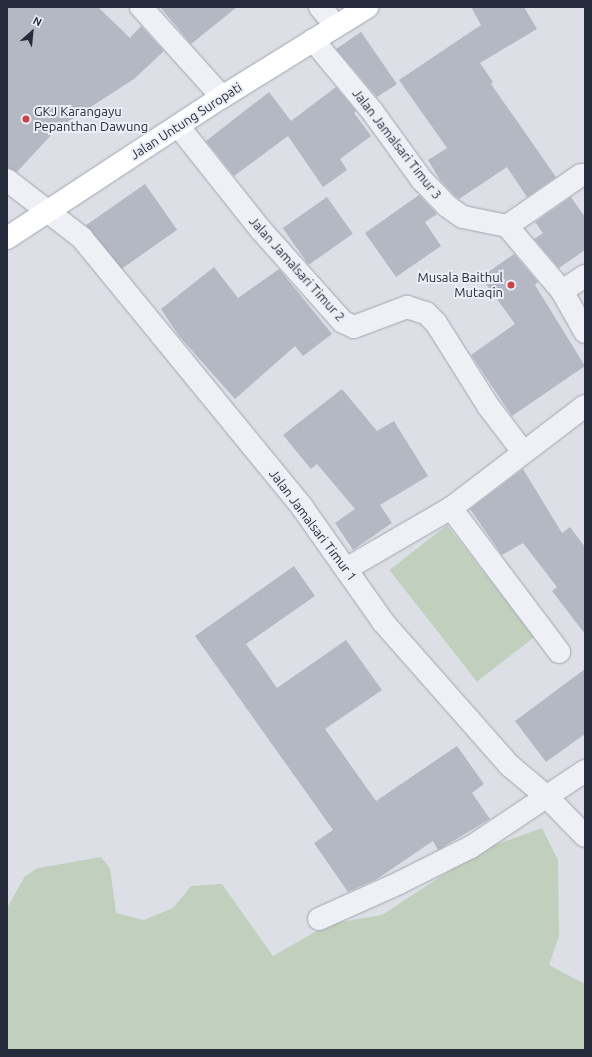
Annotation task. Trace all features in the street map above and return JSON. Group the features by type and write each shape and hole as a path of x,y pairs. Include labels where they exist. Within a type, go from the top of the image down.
{"main road":[{"name":"Jalan Untung Suropati","path":"7,238 45,211 179,127 222,97 335,25 367,7"}],"street":[{"path":"141,7 222,97"},
{"path":"320,7 335,25"},
{"name":"Jalan Jamalsari Timur 3","path":"313,40 372,111 422,180 447,206 463,217 507,226"},
{"name":"Jalan Jamalsari Timur 2","path":"179,127 261,230 343,322 354,327 407,307 426,313 436,323 489,407 523,452"},
{"path":"581,175 507,226 562,291 585,332"},
{"name":"Jalan Jamalsari Timur 1","path":"7,180 45,211 82,238 302,507 383,622 398,640 509,765 547,797 585,836"},
{"path":"562,291 585,276"},
{"path":"346,569 451,508 585,406"},
{"path":"451,508 559,652"},
{"path":"319,919 471,847 585,771"}],"green space":[{"path":"447,525 534,637 477,682 389,570"},
{"path":"542,828 558,860 559,936 549,965 585,984 585,1050 7,1050 7,908 25,876 38,868 101,857 110,868 116,913 144,920 173,908 191,886 222,884 273,956 329,924 382,915 481,850"}],"building":[{"path":"7,7 98,7 130,38 141,26 164,51 134,79 66,123 64,121 17,172 7,168"},
{"path":"160,7 237,7 191,44"},
{"path":"471,7 524,7 537,29 480,63 493,82 491,84 556,177 527,197 507,167 459,199 455,196 440,180 428,160 447,148 399,80 481,25"},
{"path":"361,32 397,84 377,97 336,49"},
{"path":"336,87 356,111 354,113 371,136 340,159 347,170 323,187 288,136 234,176 206,141 269,92 291,121"},
{"path":"145,184 177,230 118,271 86,225"},
{"path":"419,195 437,214 425,222 441,246 396,277 365,233"},
{"path":"327,197 353,234 309,265 283,228"},
{"path":"571,197 585,217 585,250 559,268 534,239 543,233 535,222"},
{"path":"514,254 538,282 535,285 585,366 512,416 471,355 515,324 481,277"},
{"path":"214,267 238,298 279,269 332,334 303,356 295,346 235,399 179,336 161,309"},
{"path":"342,389 377,431 394,421 428,476 380,505 392,523 353,550 335,523 355,509 317,464 311,469 283,435"},
{"path":"523,469 562,533 570,527 585,547 585,634 552,591 557,587 523,543 502,555 470,509"},
{"path":"294,566 315,596 246,644 277,688 346,640 382,690 325,729 376,801 457,746 484,784 472,793 490,819 438,850 433,841 377,879 348,892 314,843 333,830 195,636"},
{"path":"585,669 585,734 546,762 515,721"}],"place":[{"name":"GKJ Karangayu Pepanthan Dawung","path":"26,119"},
{"name":"Musala Baithul Mutaqin","path":"511,285"}]}
